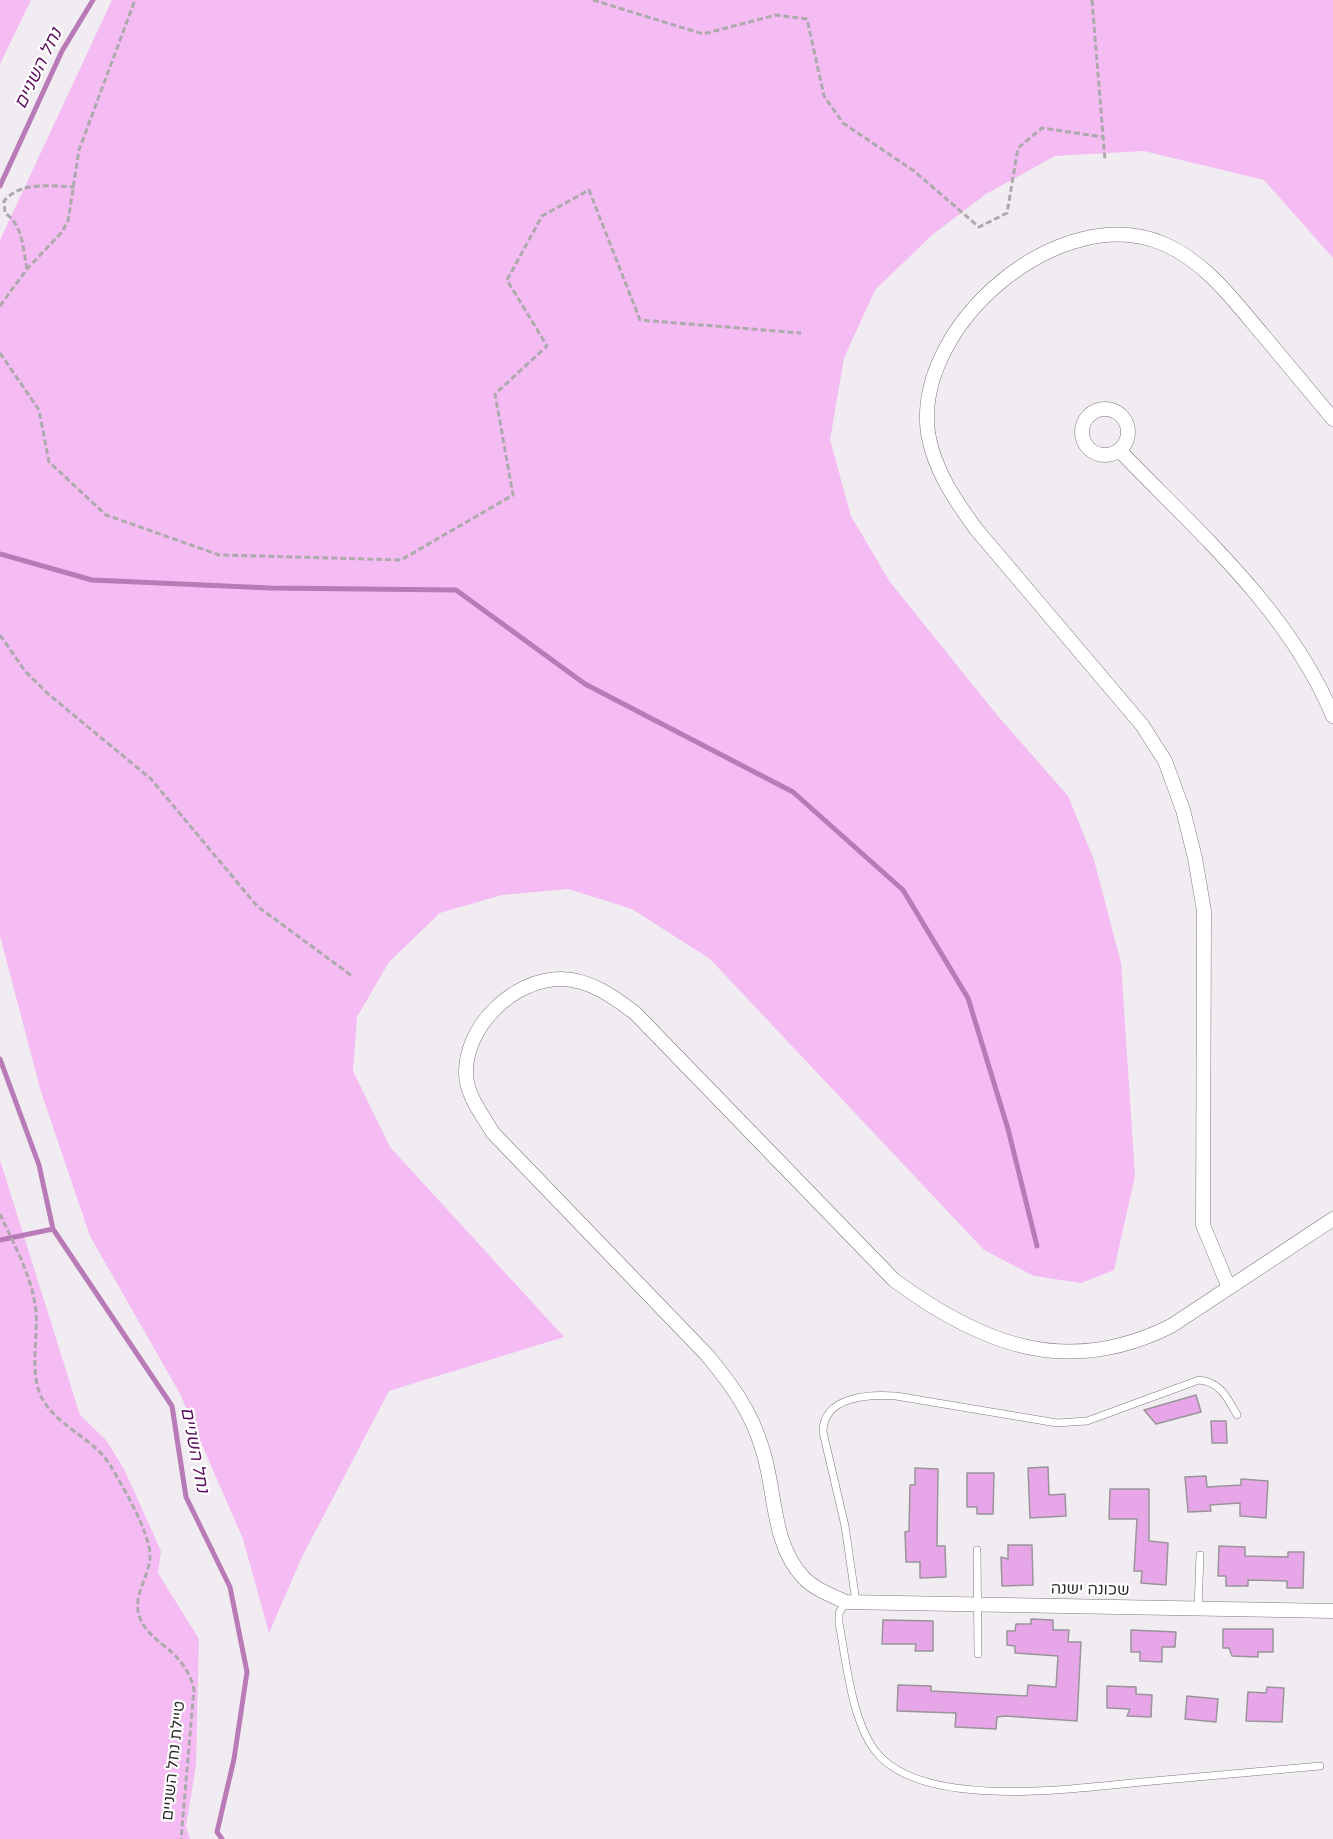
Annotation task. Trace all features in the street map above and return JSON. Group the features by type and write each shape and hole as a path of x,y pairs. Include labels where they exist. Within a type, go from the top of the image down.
{"street":[{"path":"1228,1288 1203,1226 1204,911 1196,858 1183,810 1165,761 1142,725 976,529 954,499 938,469 928,432 931,386 950,341 975,305 1007,277 1030,261 1070,242 1099,236 1134,235 1163,243 1193,260 1222,286 1333,419"},
{"path":"1119,450 1264,600 1300,651 1333,716"},
{"path":"851,1602 818,1589 804,1578 790,1560 782,1540 763,1449 750,1414 737,1392 707,1355 511,1154 493,1133 474,1101 466,1075 472,1044 486,1018 507,997 530,986 561,979 587,985 611,995 635,1013 894,1280 933,1309 976,1332 1016,1346 1061,1352 1101,1351 1143,1340 1172,1326 1333,1219"},
{"name":"שכונה ישנה","path":"851,1602 1333,1611"}],"lane":[{"path":"1237,1415 1226,1393 1211,1381 1199,1380 1087,1421 1057,1424 896,1396 873,1394 843,1402 827,1415 823,1422 823,1432 845,1526 851,1602 839,1613 838,1623 865,1733 876,1752 894,1769 924,1781 964,1788 1030,1791 1320,1766"},
{"path":"977,1550 978,1654"},
{"path":"1198,1609 1200,1555"}],"path":[{"path":"0,306 27,269 62,232 68,221 79,150 135,0"},
{"path":"593,0 703,34 776,15 807,19 812,50 824,96 843,123 914,171 979,227 1006,213 1018,148 1042,128 1103,137"},
{"path":"1092,0 1105,160"},
{"path":"27,269 21,235 12,218 5,213 2,200 36,185 74,187"},
{"path":"0,353 39,410 49,462 106,515 219,555 400,560 513,495 495,394 547,346 507,280 542,216 589,190 640,320 801,333"},
{"path":"0,635 25,671 47,693 151,778 257,906 352,976"},
{"name":"טיילת נחל השניים","path":"0,1214 31,1289 36,1312 36,1377 39,1391 52,1412 92,1443 111,1467 142,1528 150,1553 150,1566 138,1601 140,1619 183,1662 190,1675 194,1689 180,1839"}],"shaded area":[{"path":"0,0 31,0 0,64"},
{"path":"112,0 1333,0 1333,258 1264,180 1144,151 1055,156 986,194 932,235 875,290 844,358 830,440 851,516 890,582 997,715 1068,796 1094,860 1121,963 1135,1176 1114,1270 1081,1283 1034,1276 984,1250 710,959 632,909 568,889 502,895 440,913 389,962 357,1017 353,1071 390,1147 564,1337 389,1391 302,1557 269,1633 243,1539 179,1392 90,1236 41,1092 0,936 0,240"},
{"path":"0,1160 80,1415 106,1440 124,1469 161,1551 158,1573 199,1639 196,1765 186,1827 190,1839 0,1839"}],"building":[{"path":"1196,1395 1201,1412 1156,1424 1144,1410"},
{"path":"1211,1421 1226,1421 1227,1443 1212,1443"},
{"path":"1048,1467 1049,1495 1065,1494 1066,1516 1030,1518 1028,1468"},
{"path":"915,1468 938,1469 937,1546 945,1546 946,1577 920,1578 920,1562 906,1562 905,1532 909,1531 910,1485 915,1485"},
{"path":"967,1473 994,1473 993,1514 977,1514 977,1507 967,1507"},
{"path":"1206,1476 1207,1487 1241,1485 1241,1479 1268,1481 1266,1518 1240,1516 1240,1503 1210,1505 1211,1511 1188,1512 1185,1477"},
{"path":"1110,1489 1149,1489 1149,1541 1168,1543 1166,1585 1141,1583 1142,1571 1134,1571 1137,1519 1109,1519"},
{"path":"1008,1545 1032,1545 1033,1585 1002,1586 1001,1557 1008,1559"},
{"path":"1219,1546 1245,1547 1245,1556 1288,1557 1288,1552 1304,1552 1303,1588 1287,1588 1287,1581 1248,1580 1248,1586 1226,1586 1226,1576 1218,1576"},
{"path":"1031,1619 1053,1620 1053,1630 1069,1630 1068,1642 1081,1642 1077,1721 1005,1716 997,1717 996,1729 955,1727 956,1713 897,1711 898,1685 931,1686 931,1691 1027,1696 1028,1685 1056,1687 1058,1656 1015,1653 1015,1646 1007,1645 1007,1631 1015,1631 1016,1624 1031,1624"},
{"path":"883,1620 933,1621 933,1651 915,1651 916,1644 882,1644"},
{"path":"1223,1629 1273,1629 1273,1652 1258,1652 1258,1657 1232,1656 1229,1648 1223,1648"},
{"path":"1131,1630 1176,1632 1175,1647 1162,1647 1162,1662 1140,1661 1140,1652 1131,1652"},
{"path":"1107,1686 1136,1687 1136,1694 1152,1695 1151,1717 1127,1716 1130,1709 1107,1708"},
{"path":"1267,1687 1284,1688 1282,1722 1246,1721 1248,1692 1266,1693"},
{"path":"1187,1696 1218,1699 1216,1722 1185,1719"}],"waterway":[{"name":"נחל השניים","path":"0,186 62,51 93,0"},
{"path":"0,554 92,580 270,588 456,590 585,684 793,792 903,890 968,998 1008,1129 1037,1246"},
{"name":"נחל השניים","path":"0,1059 39,1165 53,1229 172,1406 186,1497 230,1587 247,1672 234,1759 217,1832 222,1839"},
{"path":"0,1240 53,1229"}]}
